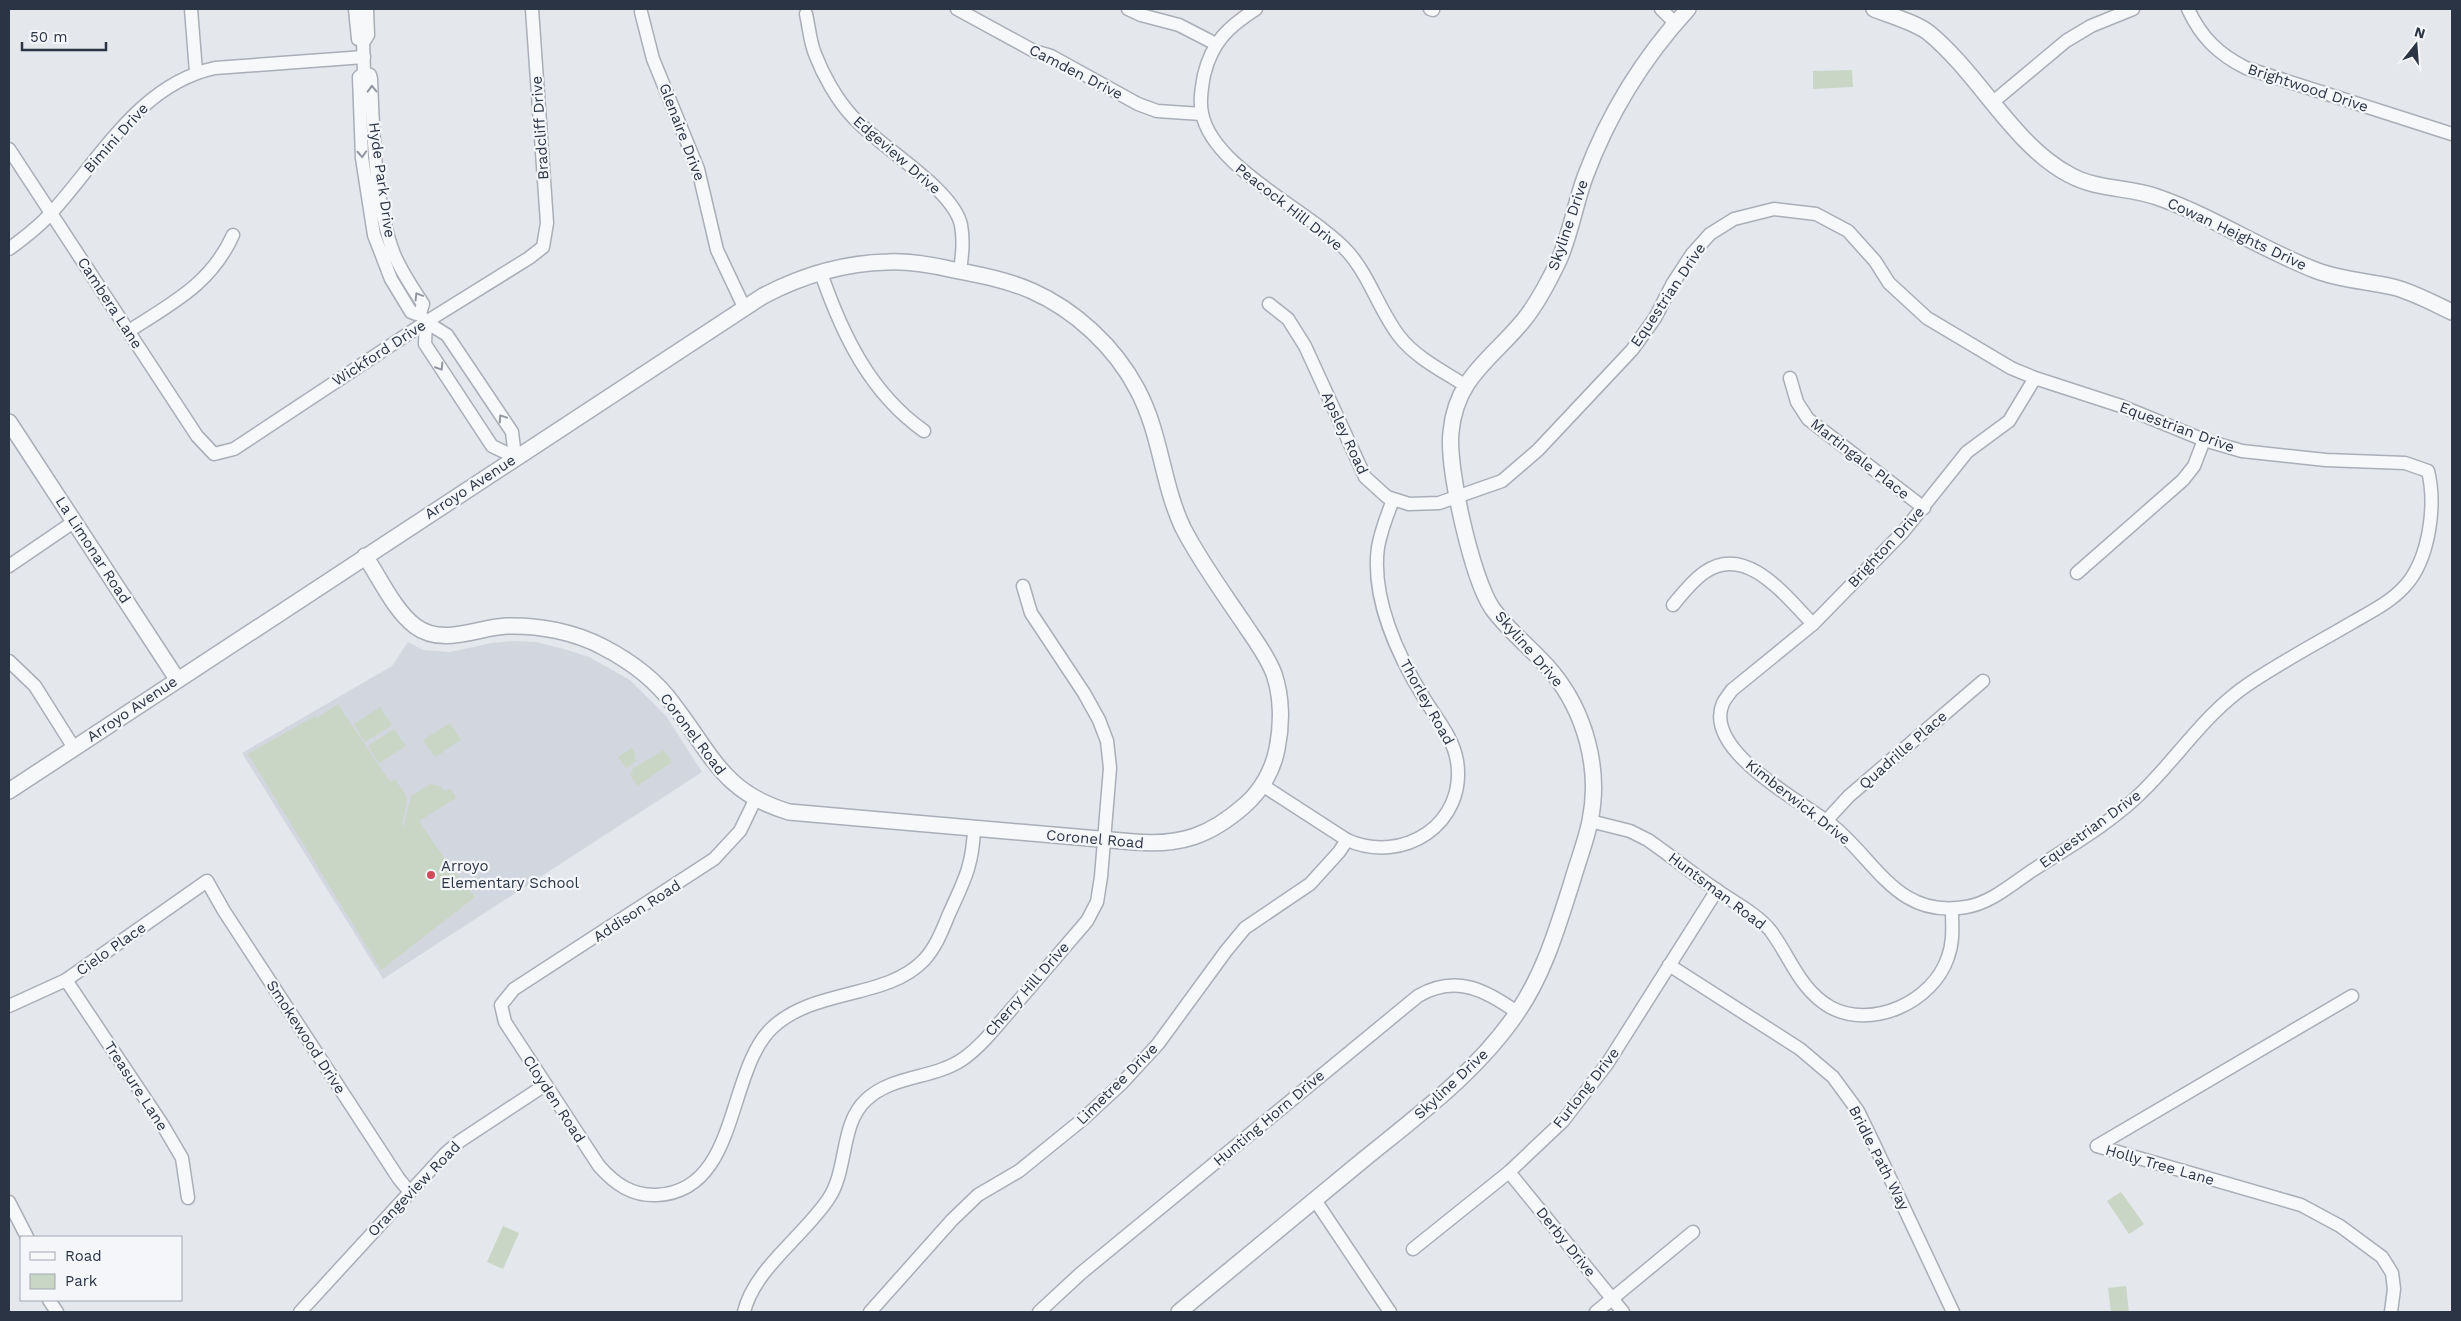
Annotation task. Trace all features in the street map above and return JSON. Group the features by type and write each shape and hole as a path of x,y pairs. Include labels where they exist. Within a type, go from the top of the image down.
{"street":[{"path":"191,9 196,72"},
{"name":"Hyde Park Drive","path":"355,9 356,34 358,40 363,40"},
{"name":"Hyde Park Drive","path":"367,9 368,35 363,40 364,73 359,76 362,158 374,235 391,279 411,312 447,335 512,432 515,457"},
{"name":"Bradcliff Drive","path":"532,9 547,223 542,247"},
{"name":"Camden Drive","path":"957,9 1034,51 1051,56 1138,104 1157,111 1202,114"},
{"path":"1128,9 1140,15 1179,25 1216,44"},
{"name":"Peacock Hill Drive","path":"1256,9 1230,26 1216,44 1206,65 1201,89 1202,114 1213,138 1227,157 1331,236 1348,252 1365,277 1398,335 1407,346 1423,359 1466,386"},
{"path":"1662,9 1675,23"},
{"name":"Skyline Drive","path":"1179,1312 1460,1079 1518,1013 1552,942 1590,820 1593,793 1592,763 1580,720 1560,682 1490,605 1476,572 1458,497 1451,462 1450,434 1456,408 1466,386 1482,362 1525,319 1546,285 1564,249 1584,180 1603,134 1634,79 1675,23 1688,9"},
{"name":"Cowan Heights Drive","path":"1874,9 1928,32 1974,79 2034,149 2052,164 2071,176 2096,185 2155,196 2183,206 2315,270 2331,276 2395,288 2452,312"},
{"path":"1993,102 2066,41 2091,26 2134,9"},
{"name":"Brightwood Drive","path":"2188,9 2197,28 2212,46 2227,58 2246,68 2452,134"},
{"name":"Glenaire Drive","path":"641,12 653,59 698,169 717,250 744,307"},
{"name":"Edgeview Drive","path":"806,14 815,54 834,90 851,115 875,140 939,191 954,209 961,224 963,245 960,271"},
{"name":"Bimini Drive","path":"9,249 51,213 138,111 170,85 196,72 248,64 364,57"},
{"name":"Cambera Lane","path":"9,149 197,436 214,454"},
{"name":"Equestrian Drive","path":"1458,497 1502,481 1538,450 1632,350 1655,318 1673,282 1692,254 1710,234 1734,219 1754,212 1774,209 1816,214 1848,231 1861,244 1889,283 1927,318 2011,368 2035,378 2128,409 2204,440 2242,451 2326,460 2405,463 2428,471 2432,488 2428,530 2423,554 2411,579 2391,600 2252,682 2224,702 2198,727 2142,793 2102,825 1990,899 1978,905 1952,909"},
{"path":"129,332 194,289 212,271 226,252 233,235"},
{"name":"Wickford Drive","path":"214,454 234,449 423,318 493,282 542,247"},
{"name":"Arroyo Avenue","path":"9,791 744,307 781,286 846,266 890,261 960,271"},
{"name":"Coronel Road","path":"365,556 408,620 430,634 454,636 490,628 526,627 578,636 619,655 656,684 673,703 724,776 755,800 781,810 809,815 1153,844 1187,840 1226,821 1250,801 1270,771 1279,742 1280,703 1275,676 1259,646 1194,551 1172,500 1159,443 1137,389 1126,370 1099,338 1052,302 1033,291 1010,283 960,271"},
{"path":"821,273 834,311 854,352 887,400 904,417 924,431"},
{"name":"Apsley Road","path":"1270,304 1288,319 1305,346 1364,477 1376,490 1393,500 1424,504 1458,497"},
{"path":"423,318 426,344 492,446 515,457"},
{"name":"Martingale Place","path":"1790,378 1797,402 1808,419 1924,508"},
{"name":"Brighton Drive","path":"1722,704 1732,690 1813,624 1903,532 1968,452 2009,421 2035,378"},
{"name":"La Limonar Road","path":"9,422 177,679"},
{"path":"2077,573 2183,480 2194,466 2204,440"},
{"name":"Thorley Road","path":"1262,785 1347,840 1360,846 1387,849 1400,847 1428,833 1440,821 1452,801 1457,781 1457,764 1452,744 1402,658 1382,601 1378,576 1378,548 1393,500"},
{"path":"9,566 75,522"},
{"path":"1673,605 1705,572 1719,566 1735,565 1751,568 1765,576 1813,624"},
{"name":"Cherry Hill Drive","path":"744,1312 748,1298 761,1279 830,1196 838,1177 851,1125 865,1100 883,1088 949,1067 963,1059 1004,1018 1087,921 1096,902 1105,839 1110,768 1107,741 1099,720 1084,693 1031,613 1023,586"},
{"path":"9,661 36,686 74,748"},
{"name":"Quadrille Place","path":"1826,821 1848,796 1983,681"},
{"name":"Kimberwick Drive","path":"1722,704 1721,721 1728,740 1742,759 1778,789 1826,821 1855,846 1885,882 1897,892 1917,903 1952,909"},
{"name":"Addison Road","path":"501,1005 514,990 714,859 740,831 755,800"},
{"name":"Huntsman Road","path":"1590,820 1630,831 1648,840 1750,913 1769,929 1795,973 1822,1002 1852,1015 1887,1013 1904,1006 1933,985 1948,959 1952,943 1952,909"},
{"name":"Cloyden Road","path":"501,1005 505,1022 599,1166 619,1185 644,1195 674,1193 692,1183 719,1151 748,1068 755,1052 771,1029 784,1018 801,1008 894,981 923,961 936,944 967,876 973,854 974,828"},
{"name":"Limetree Drive","path":"870,1312 952,1220 978,1195 1019,1171 1083,1119 1122,1083 1158,1044 1226,951 1246,928 1310,884 1340,852 1347,840"},
{"name":"Cielo Place","path":"9,1006 66,980 207,881"},
{"name":"Smokewood Drive","path":"207,881 224,911 399,1179 409,1191"},
{"name":"Furlong Drive","path":"1413,1249 1509,1172 1563,1121 1607,1064 1716,890"},
{"name":"Bridle Path Way","path":"1670,965 1800,1049 1833,1077 1858,1111 1953,1312"},
{"name":"Treasure Lane","path":"66,980 162,1124 182,1158 188,1198"},
{"name":"Hunting Horn Drive","path":"1039,1312 1080,1274 1418,996 1428,990 1444,986 1473,988 1487,992 1518,1013"},
{"name":"Holly Tree Lane","path":"2352,996 2097,1146 2301,1205 2340,1226 2382,1257 2392,1273 2394,1288 2391,1312"},
{"name":"Orangeview Road","path":"300,1312 409,1191 460,1141 545,1085"},
{"name":"Derby Drive","path":"1509,1172 1623,1312"},
{"path":"1316,1200 1390,1312"},
{"path":"9,1202 26,1236"},
{"path":"1596,1312 1693,1232"},
{"path":"50,1301 57,1312"}],"shaded area":[{"name":"Arroyo Elementary School","path":"408,642 423,650 450,652 492,643 536,642 589,657 630,680 666,716 702,772 383,979 242,753 392,666"}],"green space":[{"path":"1852,70 1853,87 1813,89 1813,71"},
{"path":"338,704 390,782 395,779 407,797 402,827 411,796 430,784 440,786 444,791 451,789 456,798 419,821 437,848 475,897 381,970 248,754 315,716 317,718"},
{"path":"380,707 392,725 365,742 354,724"},
{"path":"450,723 461,740 435,757 423,740"},
{"path":"394,729 406,746 379,763 368,746"},
{"path":"632,748 636,755 634,757 636,761 626,768 618,757"},
{"path":"664,750 672,762 637,786 630,774 633,772 632,769"},
{"path":"2121,1192 2144,1224 2129,1234 2107,1201"},
{"path":"503,1226 519,1233 503,1269 487,1262"},
{"path":"2126,1286 2129,1312 2111,1312 2108,1288"}],"place":[{"name":"Arroyo Elementary School","path":"431,875"}]}
